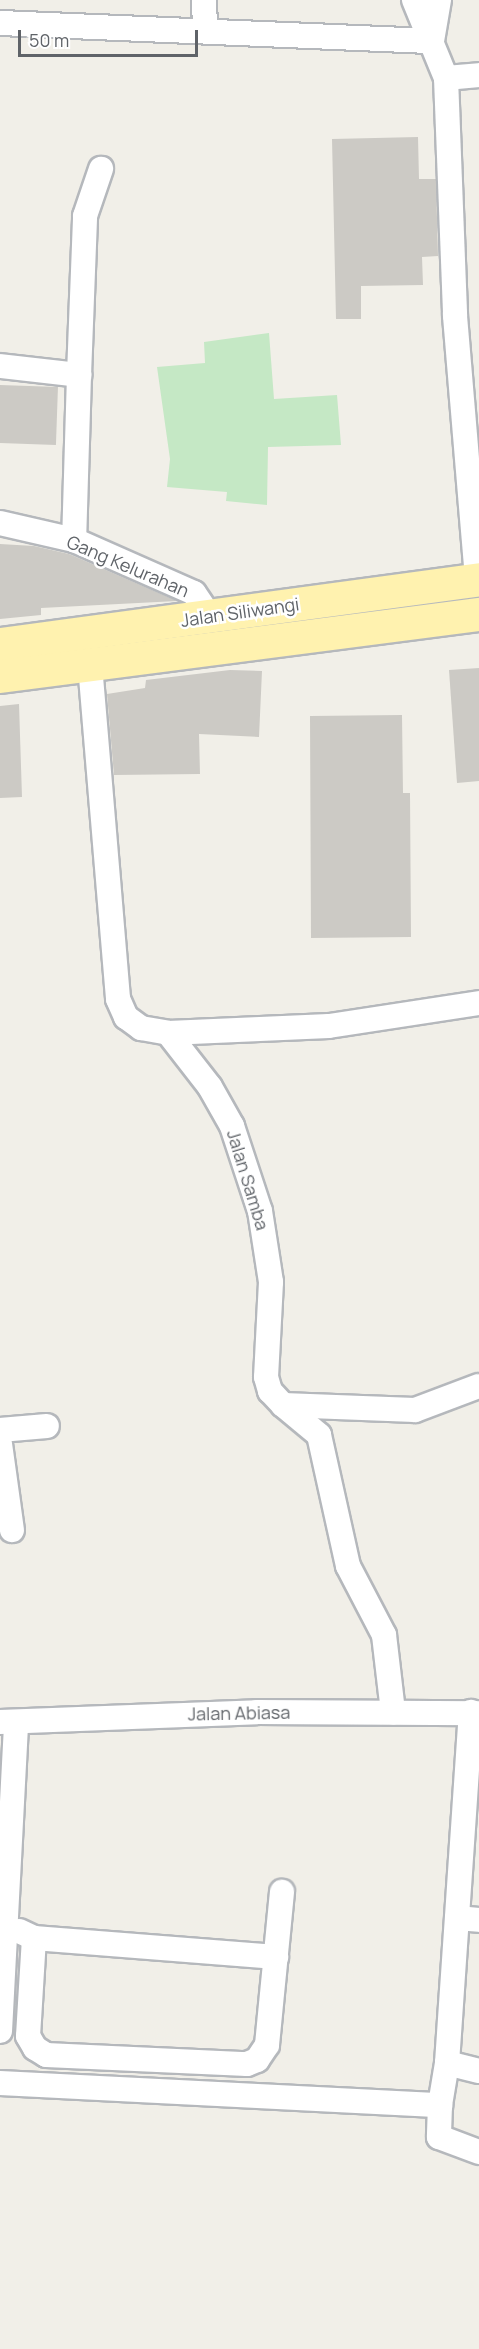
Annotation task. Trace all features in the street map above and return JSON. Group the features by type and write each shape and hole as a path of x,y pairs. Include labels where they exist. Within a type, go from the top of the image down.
{"main road":[{"name":"Jalan Siliwangi","path":"0,644 478,579"},
{"name":"Jalan Siliwangi","path":"0,676 479,614"}],"street":[{"path":"204,0 205,29"},
{"path":"414,0 418,17 432,41 446,78 455,316 478,579"},
{"path":"432,41 439,0"},
{"path":"0,23 40,11 205,29 432,41"},
{"path":"446,78 479,75"},
{"path":"74,540 86,216 101,169"},
{"path":"0,366 79,375"},
{"name":"Gang Kelurahan","path":"0,523 74,540 194,593 210,616"},
{"path":"90,664 118,999 126,1017 141,1028 168,1033 329,1026 479,1004"},
{"name":"Jalan Samba","path":"168,1033 210,1087 232,1126 260,1211 271,1282 266,1377 270,1391 319,1435 343,1549 360,1592 384,1635 393,1712"},
{"path":"283,1405 416,1410 479,1386"},
{"path":"0,1430 47,1426"},
{"path":"0,1444 12,1530"},
{"path":"475,1712 462,2066 440,2105 439,2137 479,2152"},
{"name":"Jalan Abiasa","path":"8,1722 132,1715 475,1712"},
{"path":"0,2031 7,1916 8,1722"},
{"path":"34,1938 28,2036 35,2048 46,2055 247,2064 257,2060 267,2045 282,1892"},
{"path":"7,1916 13,1928 34,1938 276,1957"},
{"path":"0,2083 440,2105"}],"green space":[{"path":"269,333 274,399 337,395 341,445 268,447 267,505 226,501 227,492 167,487 170,459 157,367 205,363 204,342"}],"building":[{"path":"418,137 419,179 436,179 438,256 422,257 423,285 361,286 361,319 336,319 332,139"},
{"path":"0,385 58,387 56,445 0,443"},
{"path":"0,544 34,546 69,554 177,601 41,608 41,615 0,619"},
{"path":"479,668 479,781 457,783 449,670"},
{"path":"230,670 262,671 259,737 199,734 200,774 114,775 107,694 145,688 146,680"},
{"path":"19,704 22,797 0,798 0,706"},
{"path":"402,715 403,793 410,793 411,937 311,938 310,716"}]}
